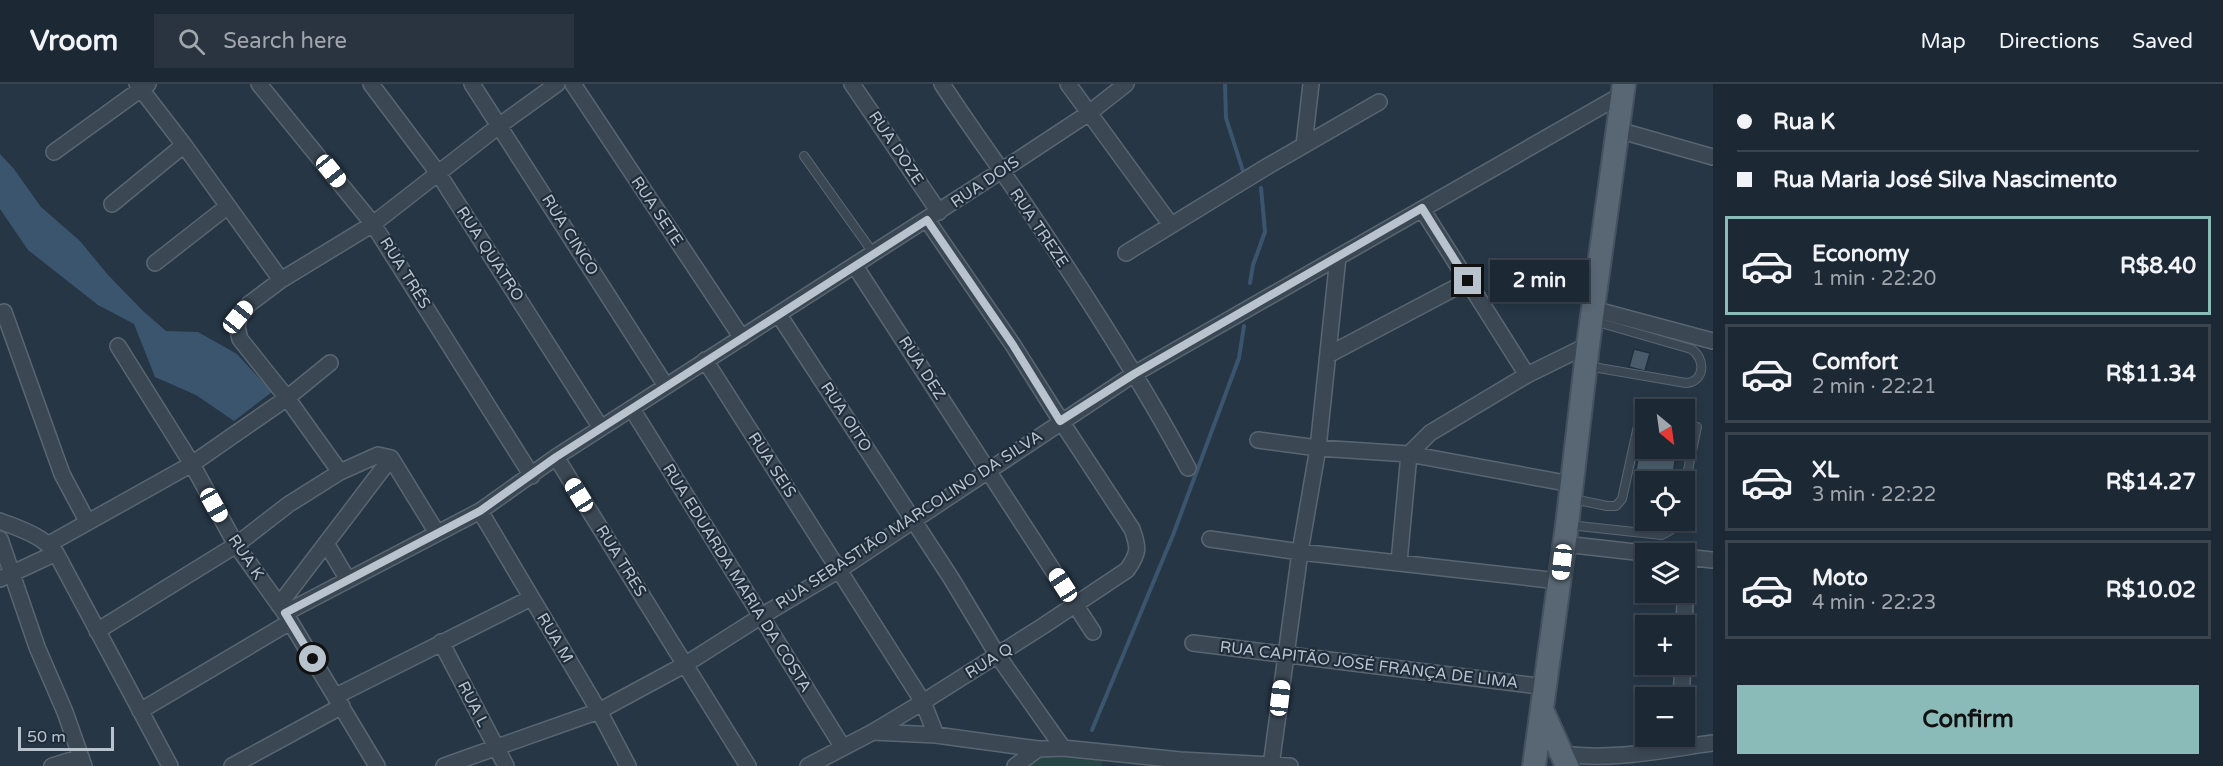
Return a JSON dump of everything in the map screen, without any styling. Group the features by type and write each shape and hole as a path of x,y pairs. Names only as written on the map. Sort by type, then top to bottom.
{"main road":[{"path":"1534,766 1543,712 1592,315 1624,89"},
{"path":"1543,712 1564,760"}],"street":[{"name":"RUA TRÊS","path":"260,84 373,224 532,476"},
{"name":"RUA QUATRO","path":"371,84 438,173 602,428"},
{"name":"RUA CINCO","path":"472,84 666,386"},
{"path":"340,472 287,398 240,339 237,327 238,317 249,304 281,279 373,224 500,125 557,84"},
{"name":"RUA SETE","path":"573,84 742,338"},
{"name":"RUA DOZE","path":"852,84 1060,421 1132,529"},
{"name":"RUA TREZE","path":"942,84 1134,374 1165,424 1188,468"},
{"path":"1068,84 1171,225"},
{"name":"RUA DOIS","path":"140,711 285,613 480,511 556,457 933,216 1089,112 1126,84"},
{"path":"1304,145 1311,84"},
{"path":"54,152 142,86 281,279"},
{"name":"RUA SEBASTIÃO MARCOLINO DA SILVA","path":"444,766 599,711 686,664 760,616 839,570 1060,421 1134,374 1624,89"},
{"path":"1126,253 1379,102"},
{"path":"1618,130 1713,157"},
{"path":"112,204 184,145"},
{"path":"155,263 228,206"},
{"path":"1422,208 1527,375"},
{"path":"1271,765 1300,552 1318,448 1338,257"},
{"name":"RUA DEZ","path":"855,266 1093,632"},
{"path":"1328,355 1468,281"},
{"path":"4,312 62,474 87,521"},
{"name":"RUA OITO","path":"779,315 913,519 998,656 1063,748"},
{"path":"1592,315 1713,341"},
{"name":"RUA K","path":"118,346 192,464 236,545 285,613 377,766"},
{"path":"1399,562 1409,454 1430,433 1527,375 1587,355"},
{"name":"RUA SEIS","path":"705,360 923,702 936,735"},
{"path":"6,577 52,549 87,521 192,464 287,398 330,363"},
{"name":"RUA EDUARDA MARIA DA COSTA","path":"632,409 842,747"},
{"path":"1257,440 1318,448 1409,454 1570,491"},
{"path":"97,631 236,545 289,504 340,472 378,455 391,458 437,533"},
{"name":"RUA TRES","path":"556,457 748,766"},
{"path":"285,613 326,543 391,458"},
{"name":"RUA M","path":"480,511 599,711 628,766"},
{"path":"0,521 38,537 52,549 170,766"},
{"name":"RUA Q","path":"808,766 873,732 998,656 1127,570 1136,558 1138,544 1132,529"},
{"path":"1565,535 1635,550"},
{"path":"0,539 6,577 38,647 83,761 52,766"},
{"path":"1210,539 1300,552 1559,581"},
{"path":"326,543 348,580"},
{"path":"1695,558 1713,560"},
{"path":"232,766 441,642 531,598"},
{"name":"RUA L","path":"441,642 506,766"},
{"name":"RUA CAPITÃO JOSÉ FRANÇA DE LIMA","path":"1192,643 1546,687"},
{"path":"873,732 936,735 1038,749 1063,748 1180,763 1290,766"},
{"path":"1695,742 1713,743"},
{"path":"1564,760 1578,756 1612,756 1655,747"},
{"path":"1015,766 1038,749"}],"lane":[{"path":"804,156 874,254"},
{"path":"1587,355 1686,383 1696,381 1702,368 1699,357 1691,349 1592,315"},
{"path":"1688,471 1697,427"},
{"path":"1570,491 1607,506 1616,506 1622,499 1635,440"},
{"path":"1565,535 1662,535 1669,531"}],"green space":[{"path":"1049,753 1102,759 1102,766 1022,766"}],"water":[{"path":"0,154 14,169 41,207 80,241 108,275 143,311 166,331 198,332 237,354 272,392 234,421 196,395 155,377 134,324 98,305 28,250 0,209"}],"building":[{"path":"1634,349 1650,353 1645,371 1629,367"},
{"path":"1638,459 1675,459 1674,471 1636,471"}],"waterway":[{"path":"1225,84 1226,118 1243,171"},
{"path":"1250,283 1253,265 1265,232 1261,188"},
{"path":"1092,730 1173,535 1239,358 1244,326"}],"route":[{"path":"313,659 285,613 480,511 556,457 927,220 1013,345 1060,421 1134,374 1422,208 1468,281"}]}
